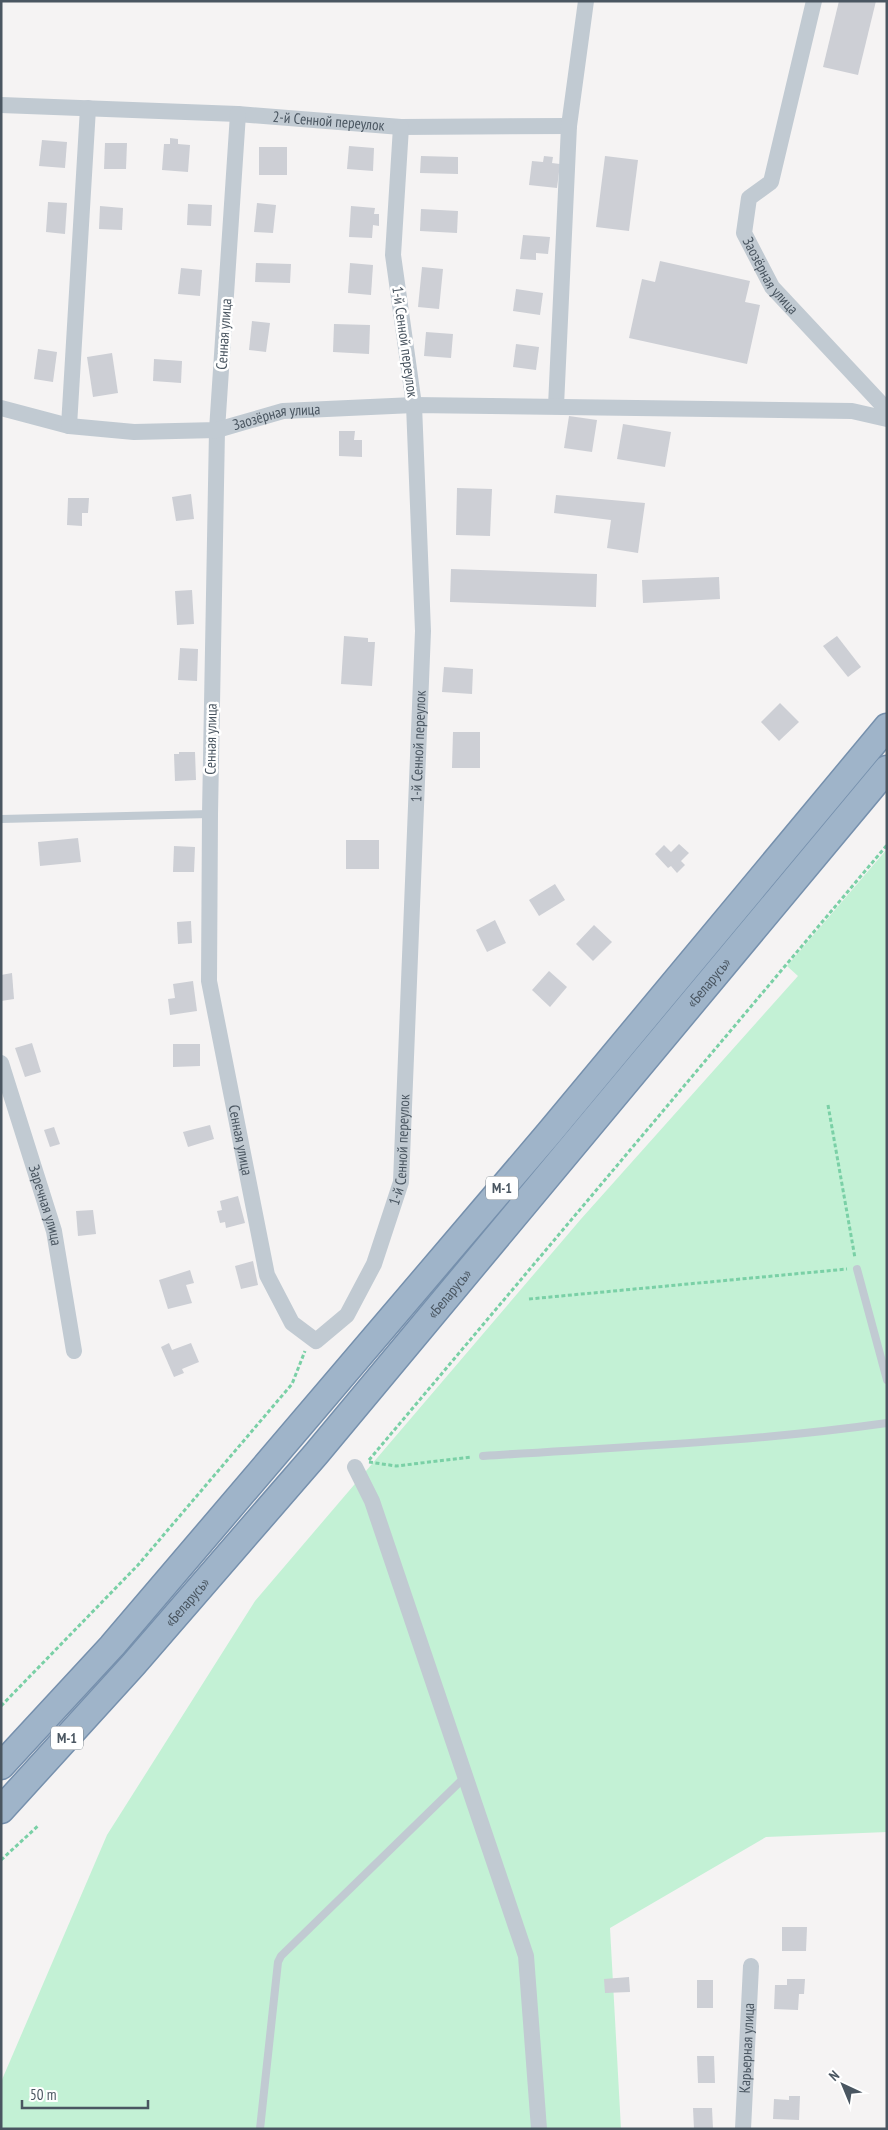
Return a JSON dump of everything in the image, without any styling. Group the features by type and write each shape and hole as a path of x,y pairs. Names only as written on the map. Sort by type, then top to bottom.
{"highway":[{"name":"«Беларусь»","path":"1,1766 112,1646 543,1140 887,727"},
{"name":"«Беларусь»","path":"1,1810 133,1665 316,1454 887,769"}],"street":[{"path":"556,406 569,126 586,1"},
{"name":"Заозёрная улица","path":"814,1 771,182 749,198 744,233 772,287 887,410"},
{"name":"2-й Сенной переулок","path":"1,105 238,114 401,127 569,126"},
{"path":"69,426 88,108"},
{"name":"Сенная улица","path":"238,114 217,430 209,981 268,1275 292,1323 313,1339"},
{"name":"1-й Сенной переулок","path":"313,1339 347,1315 374,1264 401,1182 424,631 414,405 393,255 401,127"},
{"name":"Заозёрная улица","path":"1,408 69,426 134,432 217,430 283,411 414,405 852,411 887,419"},
{"name":"Заречная улица","path":"1,1062 54,1231 74,1351"},
{"path":"361,1465 526,1956 539,2129"},
{"name":"Карьерная улица","path":"743,2129 751,1966"}],"lane":[{"path":"1,819 210,814"},
{"path":"857,1268 887,1380"},
{"path":"483,1456 675,1445 836,1430 887,1423"},
{"path":"260,2129 278,1962 281,1956 466,1776"}],"path":[{"path":"361,1465 887,845"},
{"path":"529,1299 857,1268 828,1105"},
{"path":"1,1706 138,1565 292,1384 313,1339"},
{"path":"361,1465 396,1466 483,1456"},
{"path":"1,1860 39,1825"}],"green space":[{"path":"887,849 887,1832 766,1837 610,1928 621,2129 1,2129 1,2082 107,1835 255,1601 581,1219 798,976 787,966"}],"building":[{"path":"839,1 876,1 858,75 823,67"},
{"path":"170,138 178,139 178,144 190,145 188,172 162,170 164,144 170,144"},
{"path":"42,140 67,142 65,168 39,166"},
{"path":"105,143 127,143 126,169 104,169"},
{"path":"349,146 374,148 373,171 347,169"},
{"path":"259,147 287,147 287,175 259,175"},
{"path":"421,156 458,157 458,174 420,173"},
{"path":"544,156 553,157 552,163 560,164 557,188 529,185 532,161 543,162"},
{"path":"605,156 638,160 629,231 596,227"},
{"path":"48,202 67,203 65,234 46,232"},
{"path":"257,203 276,205 273,233 254,232"},
{"path":"188,204 212,205 211,226 187,225"},
{"path":"100,206 123,208 122,230 99,229"},
{"path":"351,206 375,208 374,214 379,214 379,226 373,225 372,238 349,237"},
{"path":"421,209 458,211 457,233 420,231"},
{"path":"523,235 550,237 548,254 536,253 536,260 520,259"},
{"path":"660,261 750,281 745,302 760,305 747,364 629,338 642,279 655,282"},
{"path":"256,263 291,264 290,283 255,282"},
{"path":"350,263 373,265 371,295 348,293"},
{"path":"422,267 443,269 439,309 418,307"},
{"path":"181,268 202,270 200,296 178,294"},
{"path":"516,289 543,293 540,315 513,311"},
{"path":"252,321 270,323 266,352 249,350"},
{"path":"334,324 370,325 369,354 333,352"},
{"path":"426,332 453,334 451,358 424,356"},
{"path":"516,344 539,347 536,370 513,367"},
{"path":"38,349 57,352 53,382 34,379"},
{"path":"112,353 118,393 93,397 87,357"},
{"path":"154,359 182,361 181,383 153,381"},
{"path":"569,416 597,420 592,452 564,448"},
{"path":"623,424 671,432 665,467 617,459"},
{"path":"339,431 355,431 354,440 362,440 362,457 339,456"},
{"path":"457,488 492,489 490,536 456,535"},
{"path":"191,494 194,519 176,521 172,497"},
{"path":"556,495 645,503 638,553 607,548 611,520 554,513"},
{"path":"68,498 89,498 88,513 82,513 82,526 67,525"},
{"path":"451,569 597,574 596,607 450,602"},
{"path":"719,577 720,599 643,603 642,580"},
{"path":"192,590 194,624 177,625 175,591"},
{"path":"344,636 368,638 368,642 375,642 372,686 341,684"},
{"path":"837,636 861,667 848,677 823,646"},
{"path":"180,648 198,649 197,681 178,680"},
{"path":"444,667 473,669 472,694 442,692"},
{"path":"780,703 799,722 779,741 761,722"},
{"path":"453,732 480,732 480,768 452,768"},
{"path":"179,752 195,752 196,780 175,781 174,754 179,754"},
{"path":"78,838 81,862 40,866 38,842"},
{"path":"346,840 379,840 379,869 346,869"},
{"path":"679,844 689,853 681,861 685,865 677,873 671,866 668,868 655,854 664,845 671,852"},
{"path":"174,846 195,847 194,872 173,872"},
{"path":"555,884 565,900 539,916 529,900"},
{"path":"495,920 506,943 487,952 476,930"},
{"path":"191,921 192,943 178,944 177,922"},
{"path":"594,925 612,942 593,961 576,944"},
{"path":"549,971 567,987 550,1007 532,990"},
{"path":"12,973 14,999 1,1001 1,975"},
{"path":"193,981 197,1011 170,1015 168,999 175,998 173,984"},
{"path":"32,1043 41,1072 25,1077 15,1048"},
{"path":"173,1044 200,1044 200,1066 173,1067"},
{"path":"210,1125 214,1139 188,1147 183,1132"},
{"path":"54,1127 60,1144 50,1147 44,1130"},
{"path":"238,1196 245,1223 226,1228 225,1222 220,1223 217,1211 222,1210 220,1201"},
{"path":"93,1210 96,1234 78,1236 76,1211"},
{"path":"253,1261 258,1285 241,1289 235,1266"},
{"path":"190,1270 194,1283 186,1285 192,1303 168,1309 159,1280"},
{"path":"169,1343 172,1350 191,1343 199,1362 182,1369 184,1373 174,1377 161,1347"},
{"path":"782,1927 807,1927 806,1951 782,1951"},
{"path":"629,1977 630,1992 605,1993 604,1979"},
{"path":"787,1979 805,1979 804,1994 799,1994 798,2010 774,2009 775,1985 787,1985"},
{"path":"697,1980 713,1980 713,2008 697,2008"},
{"path":"697,2056 714,2056 715,2083 698,2083"},
{"path":"789,2096 800,2096 799,2120 773,2119 774,2099 789,2100"},
{"path":"693,2108 712,2108 713,2129 694,2129"}]}
